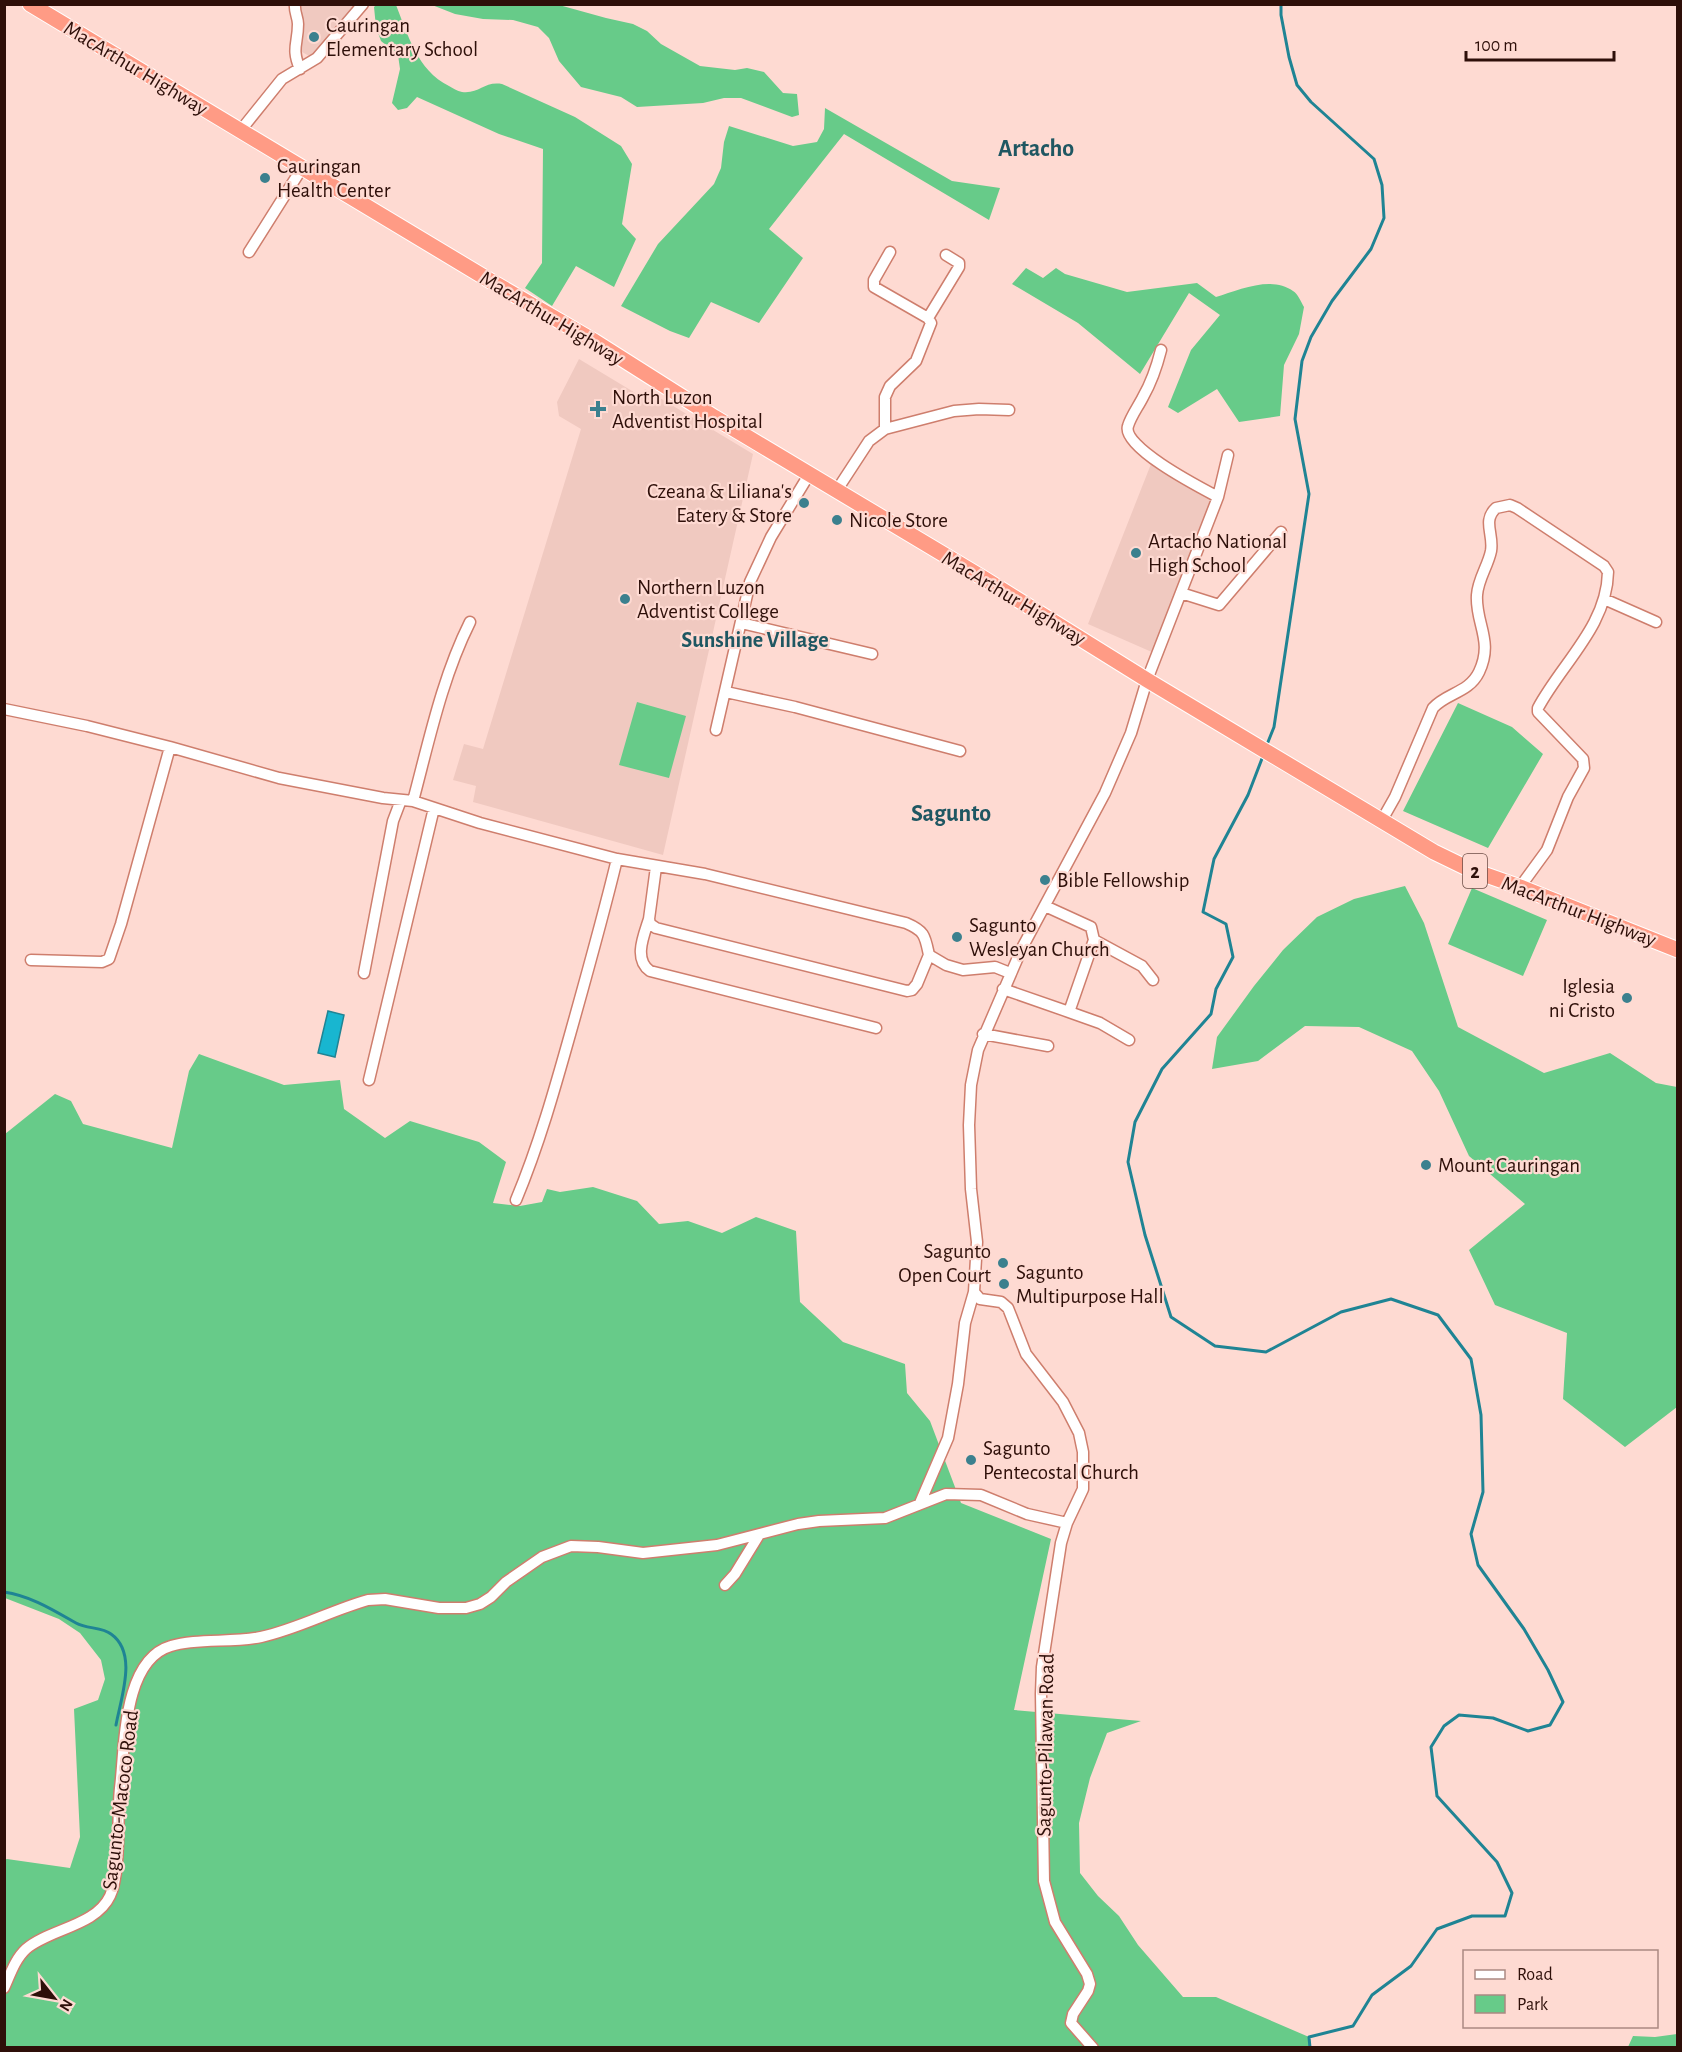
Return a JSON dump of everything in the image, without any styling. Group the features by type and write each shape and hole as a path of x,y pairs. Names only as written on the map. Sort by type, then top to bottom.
{"highway":[{"name":"MacArthur Highway","path":"30,4 594,341 714,417 1434,852 1469,869 1677,950"}],"street":[{"path":"295,4 294,10 298,25 294,51 300,69"},
{"path":"241,130 282,79 317,58 363,4"},
{"path":"249,252 302,168"},
{"path":"885,429 885,398 890,386 916,361 931,323 928,318 874,288 874,280 890,252"},
{"path":"928,318 959,267 959,262 946,255"},
{"path":"1161,350 1152,378 1126,428 1127,432 1133,441 1165,468 1218,497"},
{"path":"837,490 869,441 885,429 954,411 1009,410"},
{"path":"920,1503 948,1438 958,1384 965,1323 974,1292 977,1242 971,1189 970,1108 974,1067 983,1034 1010,973 1105,793 1131,734 1147,680 1218,497 1228,455"},
{"path":"716,730 753,573 771,537 810,473"},
{"path":"1382,820 1395,797 1433,708 1470,684 1478,674 1483,662 1485,636 1477,606 1477,594 1491,550 1488,522 1492,512 1502,506 1510,505 1604,566 1608,572 1604,598 1595,624 1538,708 1538,712 1583,759 1584,768 1568,796 1547,850 1520,887"},
{"path":"1181,593 1219,605 1281,532"},
{"path":"1604,598 1656,622"},
{"path":"413,801 436,714 459,644 470,622"},
{"path":"741,623 872,654"},
{"path":"726,692 795,707 960,751"},
{"path":"4,709 87,726 279,778 413,801 480,823 617,859 716,876 906,923 917,927 924,935 928,955 917,984 912,990 907,991 656,928 650,924 649,919"},
{"path":"31,960 102,962 109,959 121,924 170,747"},
{"path":"364,974 393,821 401,800"},
{"path":"369,1080 434,808"},
{"path":"516,1200 553,1096 617,859"},
{"path":"656,867 649,919 640,951 642,960 650,971 876,1028"},
{"path":"1045,906 1090,927 1094,940 1069,1012"},
{"path":"1094,940 1142,966 1153,980"},
{"path":"928,955 946,965 963,970 996,967 1010,973"},
{"path":"1003,989 1100,1023 1129,1040"},
{"path":"983,1034 1048,1046"},
{"name":"Sagunto-Pilawan Road","path":"974,1292 980,1299 1001,1302 1008,1308 1026,1354 1063,1402 1079,1432 1083,1452 1083,1489 1067,1523 1056,1567 1041,1686 1044,1881 1055,1922 1089,1979 1088,1991 1073,2014 1071,2023 1093,2048"},
{"name":"Sagunto-Macoco Road","path":"4,1988 16,1962 27,1948 82,1921 97,1911 109,1898 115,1866 125,1725 144,1669 164,1648 180,1644 262,1637 368,1600 385,1599 439,1608 466,1608 480,1604 491,1597 506,1582 542,1557 571,1546 597,1547 643,1554 717,1545 798,1524 885,1518 946,1494 976,1494 1027,1514 1067,1523"},
{"path":"725,1585 735,1574 759,1534"}],"shaded area":[{"name":"Cauringan Elementary School","path":"298,5 357,5 342,25 311,57 295,48"},
{"name":"Northern Luzon Adventist College","path":"579,359 642,397 645,389 753,454 663,855 473,802 476,786 453,780 464,744 483,749 581,429 559,416 557,402"},
{"path":"1151,464 1209,495 1211,502 1154,653 1088,624"}],"green space":[{"path":"377,4 396,5 421,61 429,71 449,86 460,92 468,92 491,84 502,84 575,117 621,146 632,164 622,224 636,239 614,287 576,266 552,306 525,288 542,263 543,149 499,134 417,97 407,108 398,110 392,103 400,69 398,55 381,41 376,27 374,7"},
{"path":"432,5 559,5 633,24 647,31 661,44 700,66 735,70 747,68 764,72 783,93 797,94 799,115 792,117 741,98 637,107 621,97 581,87 559,61 549,38 538,27 513,20 483,19 455,14"},
{"path":"825,108 952,181 1000,188 989,220 844,134 769,229 803,258 759,323 711,302 689,338 621,306 658,244 714,184 721,168 724,142 729,126 793,146 817,142 824,129"},
{"path":"1026,268 1043,278 1056,268 1065,274 1127,292 1197,283 1216,297 1255,285 1285,286 1298,296 1304,307 1299,334 1284,365 1280,416 1239,422 1217,389 1178,413 1168,407 1191,350 1220,315 1189,293 1140,374 1078,323 1012,284"},
{"path":"637,702 686,716 669,778 619,765"},
{"path":"1458,703 1512,727 1543,754 1488,848 1403,811"},
{"path":"1405,886 1424,923 1458,1027 1544,1073 1610,1053 1656,1083 1677,1087 1677,1407 1625,1447 1563,1399 1567,1333 1495,1305 1469,1250 1525,1204 1469,1156 1439,1091 1412,1051 1359,1027 1305,1026 1258,1061 1212,1069 1217,1037 1283,950 1317,917 1354,899"},
{"path":"1472,888 1547,920 1523,976 1448,944"},
{"path":"199,1054 284,1085 340,1080 344,1109 385,1138 410,1121 479,1142 506,1162 493,1203 520,1206 542,1202 547,1189 560,1192 593,1187 637,1201 659,1224 688,1221 722,1233 756,1217 796,1231 800,1302 843,1342 905,1364 907,1393 930,1421 961,1503 1051,1539 1014,1710 1141,1721 1107,1733 1090,1778 1079,1823 1080,1873 1098,1896 1119,1916 1138,1945 1183,1997 1216,1997 1309,2037 1310,2047 5,2047 4,1860 70,1868 80,1837 74,1709 98,1700 105,1679 101,1660 80,1633 59,1619 5,1598 5,1134 55,1094 71,1101 83,1124 172,1148 189,1071"},
{"path":"1677,2034 1677,2047 1628,2047 1633,2036 1655,2037"}],"water":[{"path":"328,1011 344,1015 335,1057 318,1053"}],"waterway":[{"path":"1266,747 1274,727 1309,494 1295,419 1302,361 1311,337 1332,301 1371,249 1384,218 1382,185 1374,159 1311,102 1297,85 1289,57 1281,4"},
{"path":"1263,756 1248,795 1214,859 1203,912 1226,924 1233,957 1216,989 1211,1014 1162,1069 1135,1122 1128,1162 1145,1235 1171,1317 1215,1346 1266,1352 1341,1312 1391,1299 1438,1315 1471,1359 1481,1415 1483,1492 1471,1534 1478,1565 1524,1629 1548,1670 1563,1702 1550,1725 1528,1731 1493,1718 1459,1715 1444,1726 1431,1747 1437,1796 1497,1862 1512,1893 1505,1916 1472,1916 1437,1929 1411,1966 1372,1995 1353,2026 1309,2037 1310,2048"},
{"path":"4,1592 33,1600 80,1625 107,1632 119,1642 124,1652 126,1676 116,1725"}],"place":[{"name":"Cauringan Elementary School","path":"314,37"},
{"name":"Cauringan Health Center","path":"265,178"},
{"name":"North Luzon Adventist Hospital","path":"598,409"},
{"name":"Czeana & Liliana's Eatery & Store","path":"804,503"},
{"name":"Nicole Store","path":"837,520"},
{"name":"Artacho National High School","path":"1136,553"},
{"name":"Northern Luzon Adventist College","path":"625,599"},
{"name":"Bible Fellowship","path":"1045,880"},
{"name":"Sagunto Wesleyan Church","path":"957,937"},
{"name":"Iglesia ni Cristo","path":"1627,998"},
{"name":"Mount Cauringan","path":"1426,1165"},
{"name":"Sagunto Open Court","path":"1003,1263"},
{"name":"Sagunto Multipurpose Hall","path":"1004,1284"},
{"name":"Sagunto Pentecostal Church","path":"971,1460"}],"district":[{"name":"Artacho","path":"1036,148"},
{"name":"Sunshine Village","path":"755,639"},
{"name":"Sagunto","path":"951,813"}]}
